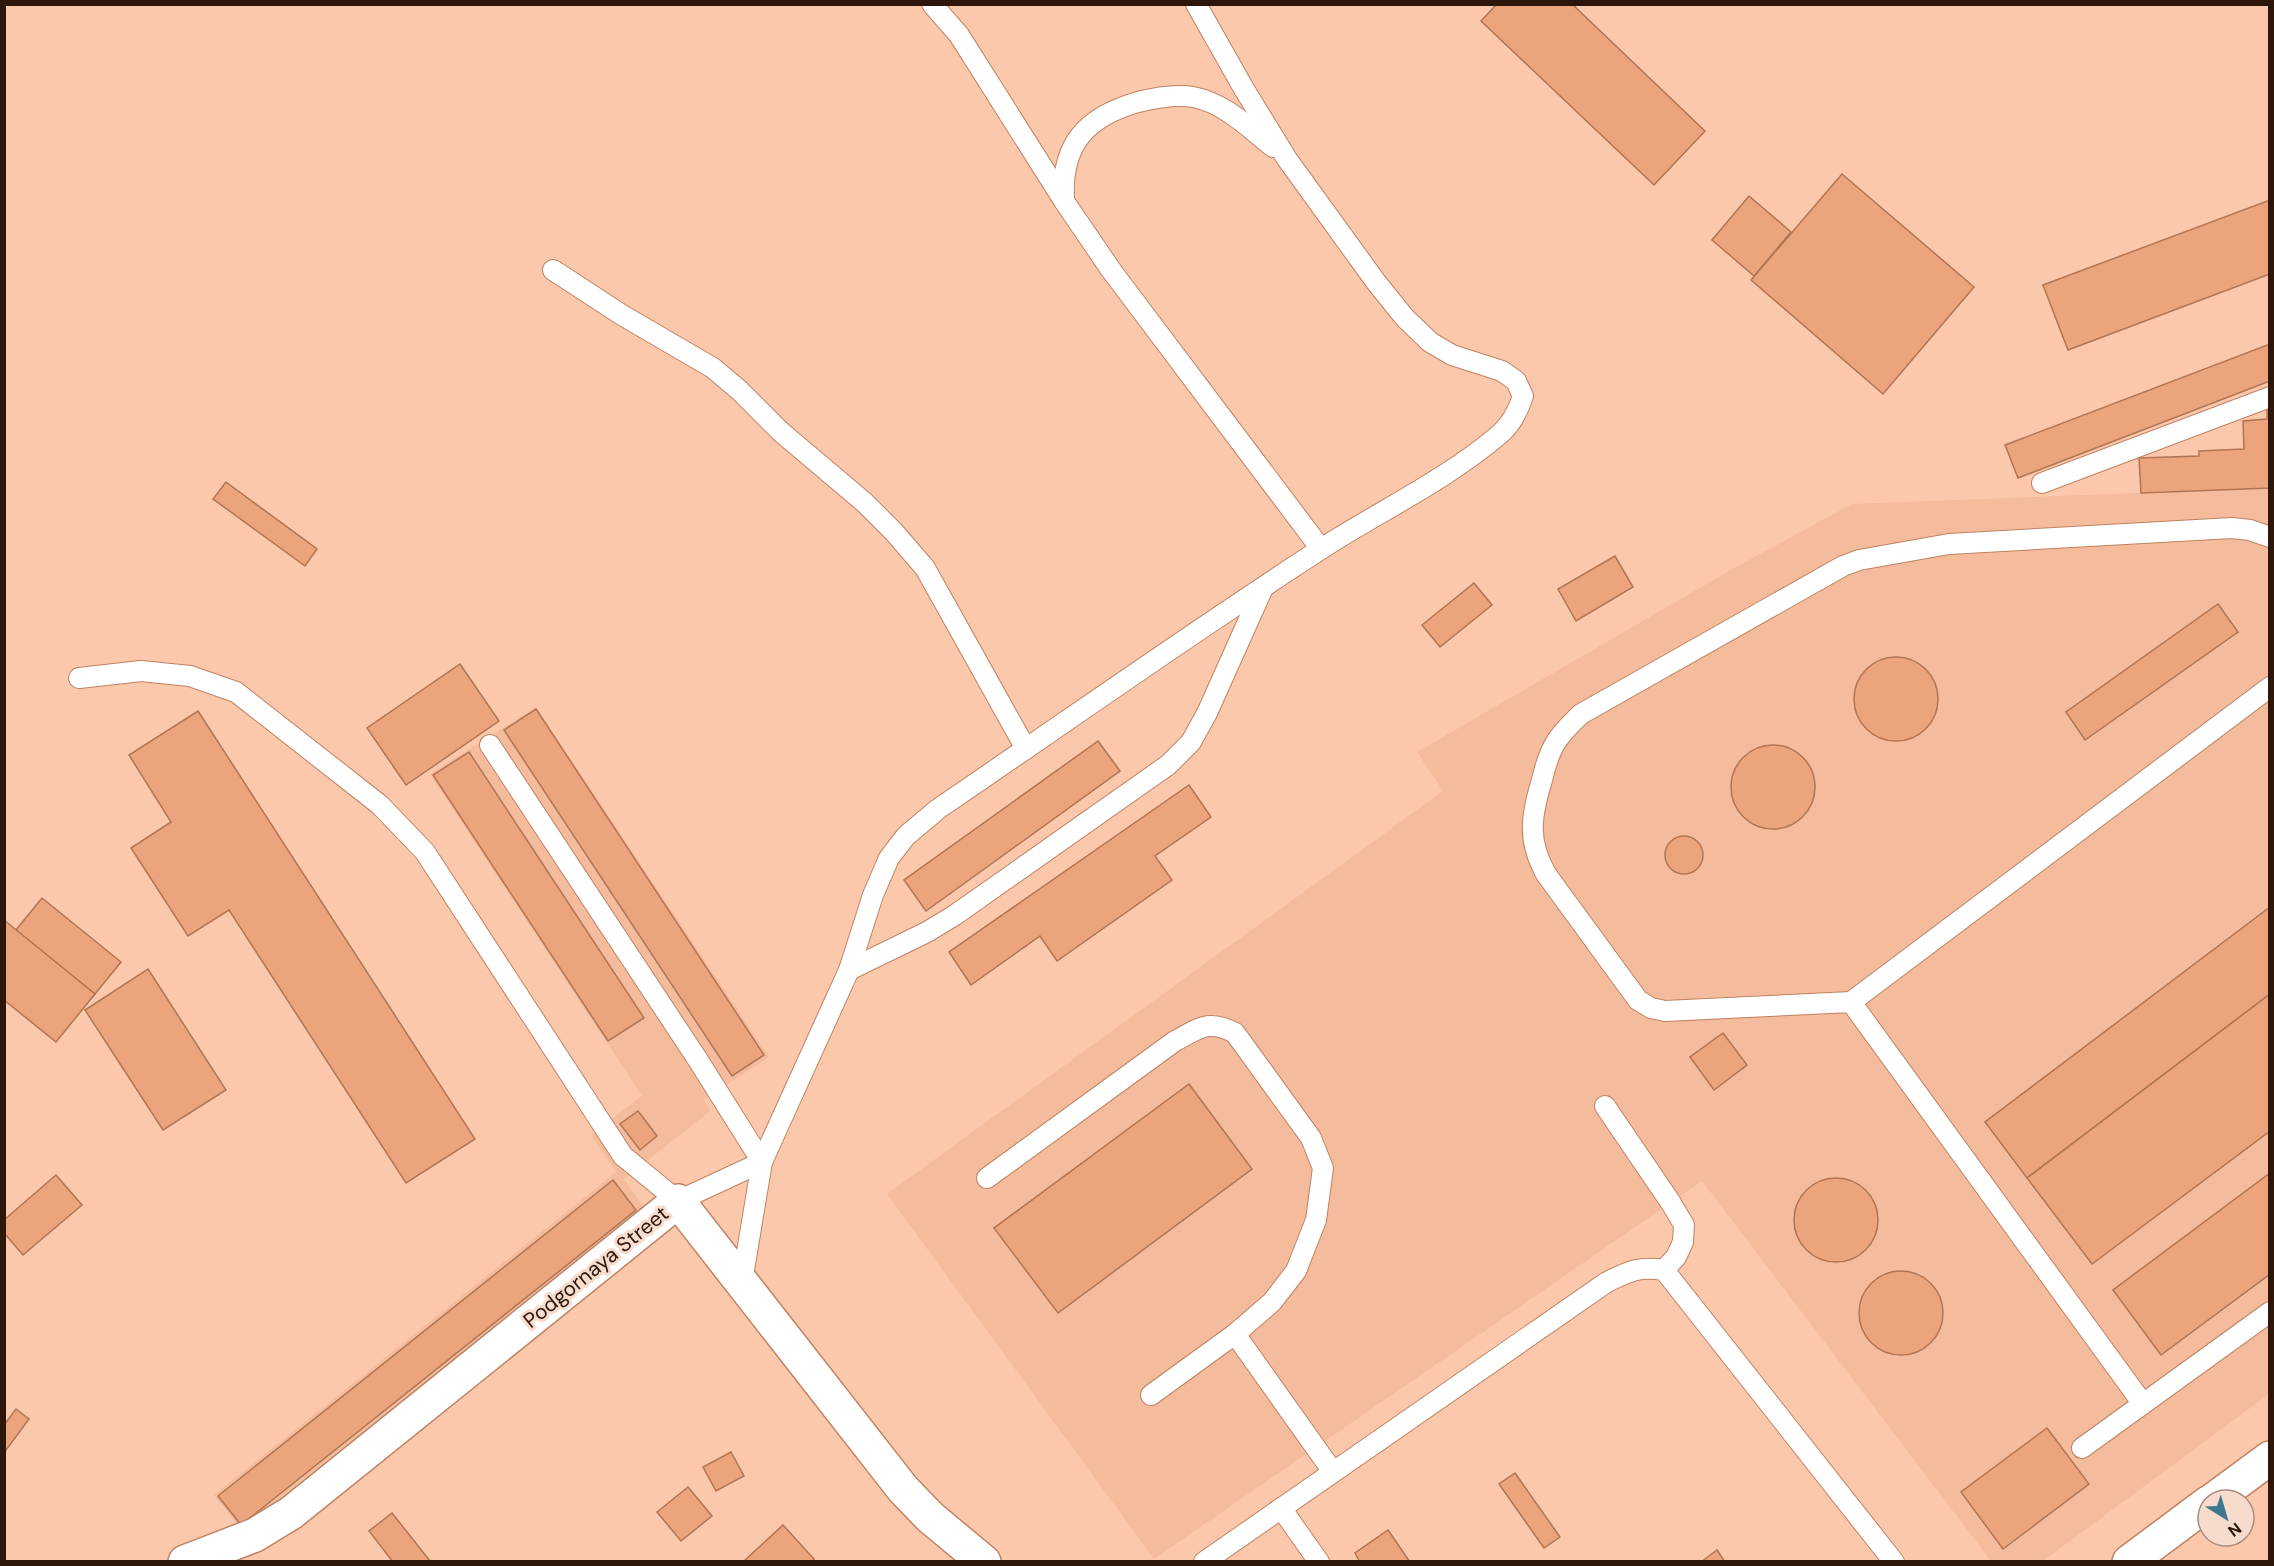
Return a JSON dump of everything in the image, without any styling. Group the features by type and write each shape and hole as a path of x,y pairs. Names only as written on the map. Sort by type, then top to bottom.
{"street":[{"name":"Podgornaya Street","path":"185,1562 255,1535 291,1513 678,1201 903,1489 930,1517 984,1562"},
{"path":"2229,1488 2270,1458"},
{"path":"2129,1562 2196,1512"}],"lane":[{"path":"932,4 959,35 1064,201 1111,270 1321,549"},
{"path":"742,1282 762,1162 849,970 873,895 889,858 906,836 938,809 1321,549 1458,465 1501,433 1518,412 1523,396 1516,381 1503,370 1452,355 1430,342 1405,318 1376,282 1287,159 1196,4"},
{"path":"1064,201 1062,178 1066,162 1076,141 1094,121 1120,107 1154,98 1193,97 1230,112 1287,159"},
{"path":"553,270 622,315 713,368 781,432 865,503 894,532 925,568 1026,749"},
{"path":"2042,483 2270,397"},
{"path":"2270,537 2250,530 2232,528 1949,544 1859,560 1842,566 1581,714 1556,742 1548,758 1534,808 1532,824 1537,857 1546,874 1638,1000 1651,1008 1665,1011 1851,1002 2270,687"},
{"path":"849,970 927,932 956,915 1168,765 1191,742 1207,713 1263,588"},
{"path":"79,678 141,671 190,676 236,692 380,805 425,852 623,1156 678,1201 762,1162"},
{"path":"490,745 762,1162"},
{"path":"1851,1002 2143,1404"},
{"path":"987,1178 1175,1041 1203,1027 1219,1025 1235,1033 1311,1138 1323,1168 1316,1220 1296,1271 1272,1302 1235,1334 1151,1395"},
{"path":"1605,1106 1684,1225 1683,1242 1676,1257 1664,1270"},
{"path":"1204,1562 1607,1282 1627,1272 1645,1267 1664,1270 1894,1562"},
{"path":"2082,1448 2270,1312"},
{"path":"1235,1334 1333,1472"},
{"path":"1281,1508 1319,1562"}],"shaded area":[{"path":"2269,488 2269,1394 2043,1561 1991,1561 1702,1181 1154,1559 887,1194 1443,791 1417,752 1729,571 1852,504"},
{"path":"536,707 769,1057 704,1100 710,1111 624,1179 644,1207 241,1529 214,1495 616,1172 591,1135 642,1096 430,774"}],"building":[{"path":"1497,4 1572,4 1705,131 1654,185 1481,21"},
{"path":"1842,174 1974,287 1883,394 1751,280"},
{"path":"1749,196 1791,232 1754,276 1712,240"},
{"path":"2270,200 2270,274 2068,350 2043,285"},
{"path":"2270,344 2270,381 2018,478 2005,445"},
{"path":"2267,407 2270,407 2270,488 2141,493 2139,458 2199,456 2199,451 2244,449 2243,421 2267,419"},
{"path":"226,482 317,549 305,566 213,499"},
{"path":"1615,556 1633,587 1576,621 1558,589"},
{"path":"1474,583 1492,605 1440,647 1422,625"},
{"path":"2218,604 2238,632 2085,740 2066,712"},
{"path":"1896,657 1912,660 1931,676 1938,699 1935,715 1919,734 1896,741 1880,738 1861,722 1854,699 1857,683 1873,664"},
{"path":"460,664 499,721 406,785 367,728"},
{"path":"536,709 764,1055 732,1076 504,730"},
{"path":"198,711 475,1139 406,1183 229,910 188,936 131,848 171,822 129,755"},
{"path":"1098,741 1120,771 926,911 904,880"},
{"path":"1773,745 1789,748 1808,764 1815,787 1812,803 1796,822 1773,829 1757,826 1738,810 1731,787 1734,771 1750,752"},
{"path":"469,752 644,1018 608,1041 433,775"},
{"path":"1189,785 1211,817 1155,856 1172,880 1057,961 1040,936 971,985 949,952"},
{"path":"1684,836 1697,842 1703,855 1697,868 1684,874 1671,868 1665,855 1671,842"},
{"path":"42,898 121,962 95,994 16,930"},
{"path":"2270,907 2270,994 2027,1178 1985,1122"},
{"path":"4,920 95,994 56,1042 4,1000"},
{"path":"148,969 226,1090 163,1130 85,1010"},
{"path":"2270,994 2270,1131 2092,1264 2027,1178"},
{"path":"1723,1033 1747,1065 1714,1090 1690,1057"},
{"path":"1189,1084 1252,1169 1058,1313 994,1228"},
{"path":"638,1111 657,1136 640,1150 620,1124"},
{"path":"2270,1173 2270,1274 2161,1355 2113,1290"},
{"path":"56,1175 82,1205 23,1255 4,1233 4,1220"},
{"path":"1836,1178 1852,1181 1871,1197 1878,1220 1875,1236 1859,1255 1836,1262 1820,1259 1801,1243 1794,1220 1797,1204 1813,1185"},
{"path":"613,1180 636,1210 241,1525 218,1496"},
{"path":"1901,1271 1917,1274 1936,1290 1943,1313 1940,1329 1924,1348 1901,1355 1885,1352 1866,1336 1859,1313 1862,1297 1878,1278"},
{"path":"16,1409 29,1419 4,1453 4,1425"},
{"path":"2047,1428 2089,1484 2003,1549 1961,1492"},
{"path":"731,1452 744,1476 716,1491 703,1467"},
{"path":"1515,1473 1560,1537 1544,1548 1499,1484"},
{"path":"688,1487 712,1516 681,1541 657,1512"},
{"path":"392,1513 429,1562 393,1562 369,1531"},
{"path":"783,1525 814,1559 812,1562 743,1562"},
{"path":"1388,1530 1410,1562 1360,1562 1355,1553"},
{"path":"1717,1550 1725,1562 1701,1562"}]}
